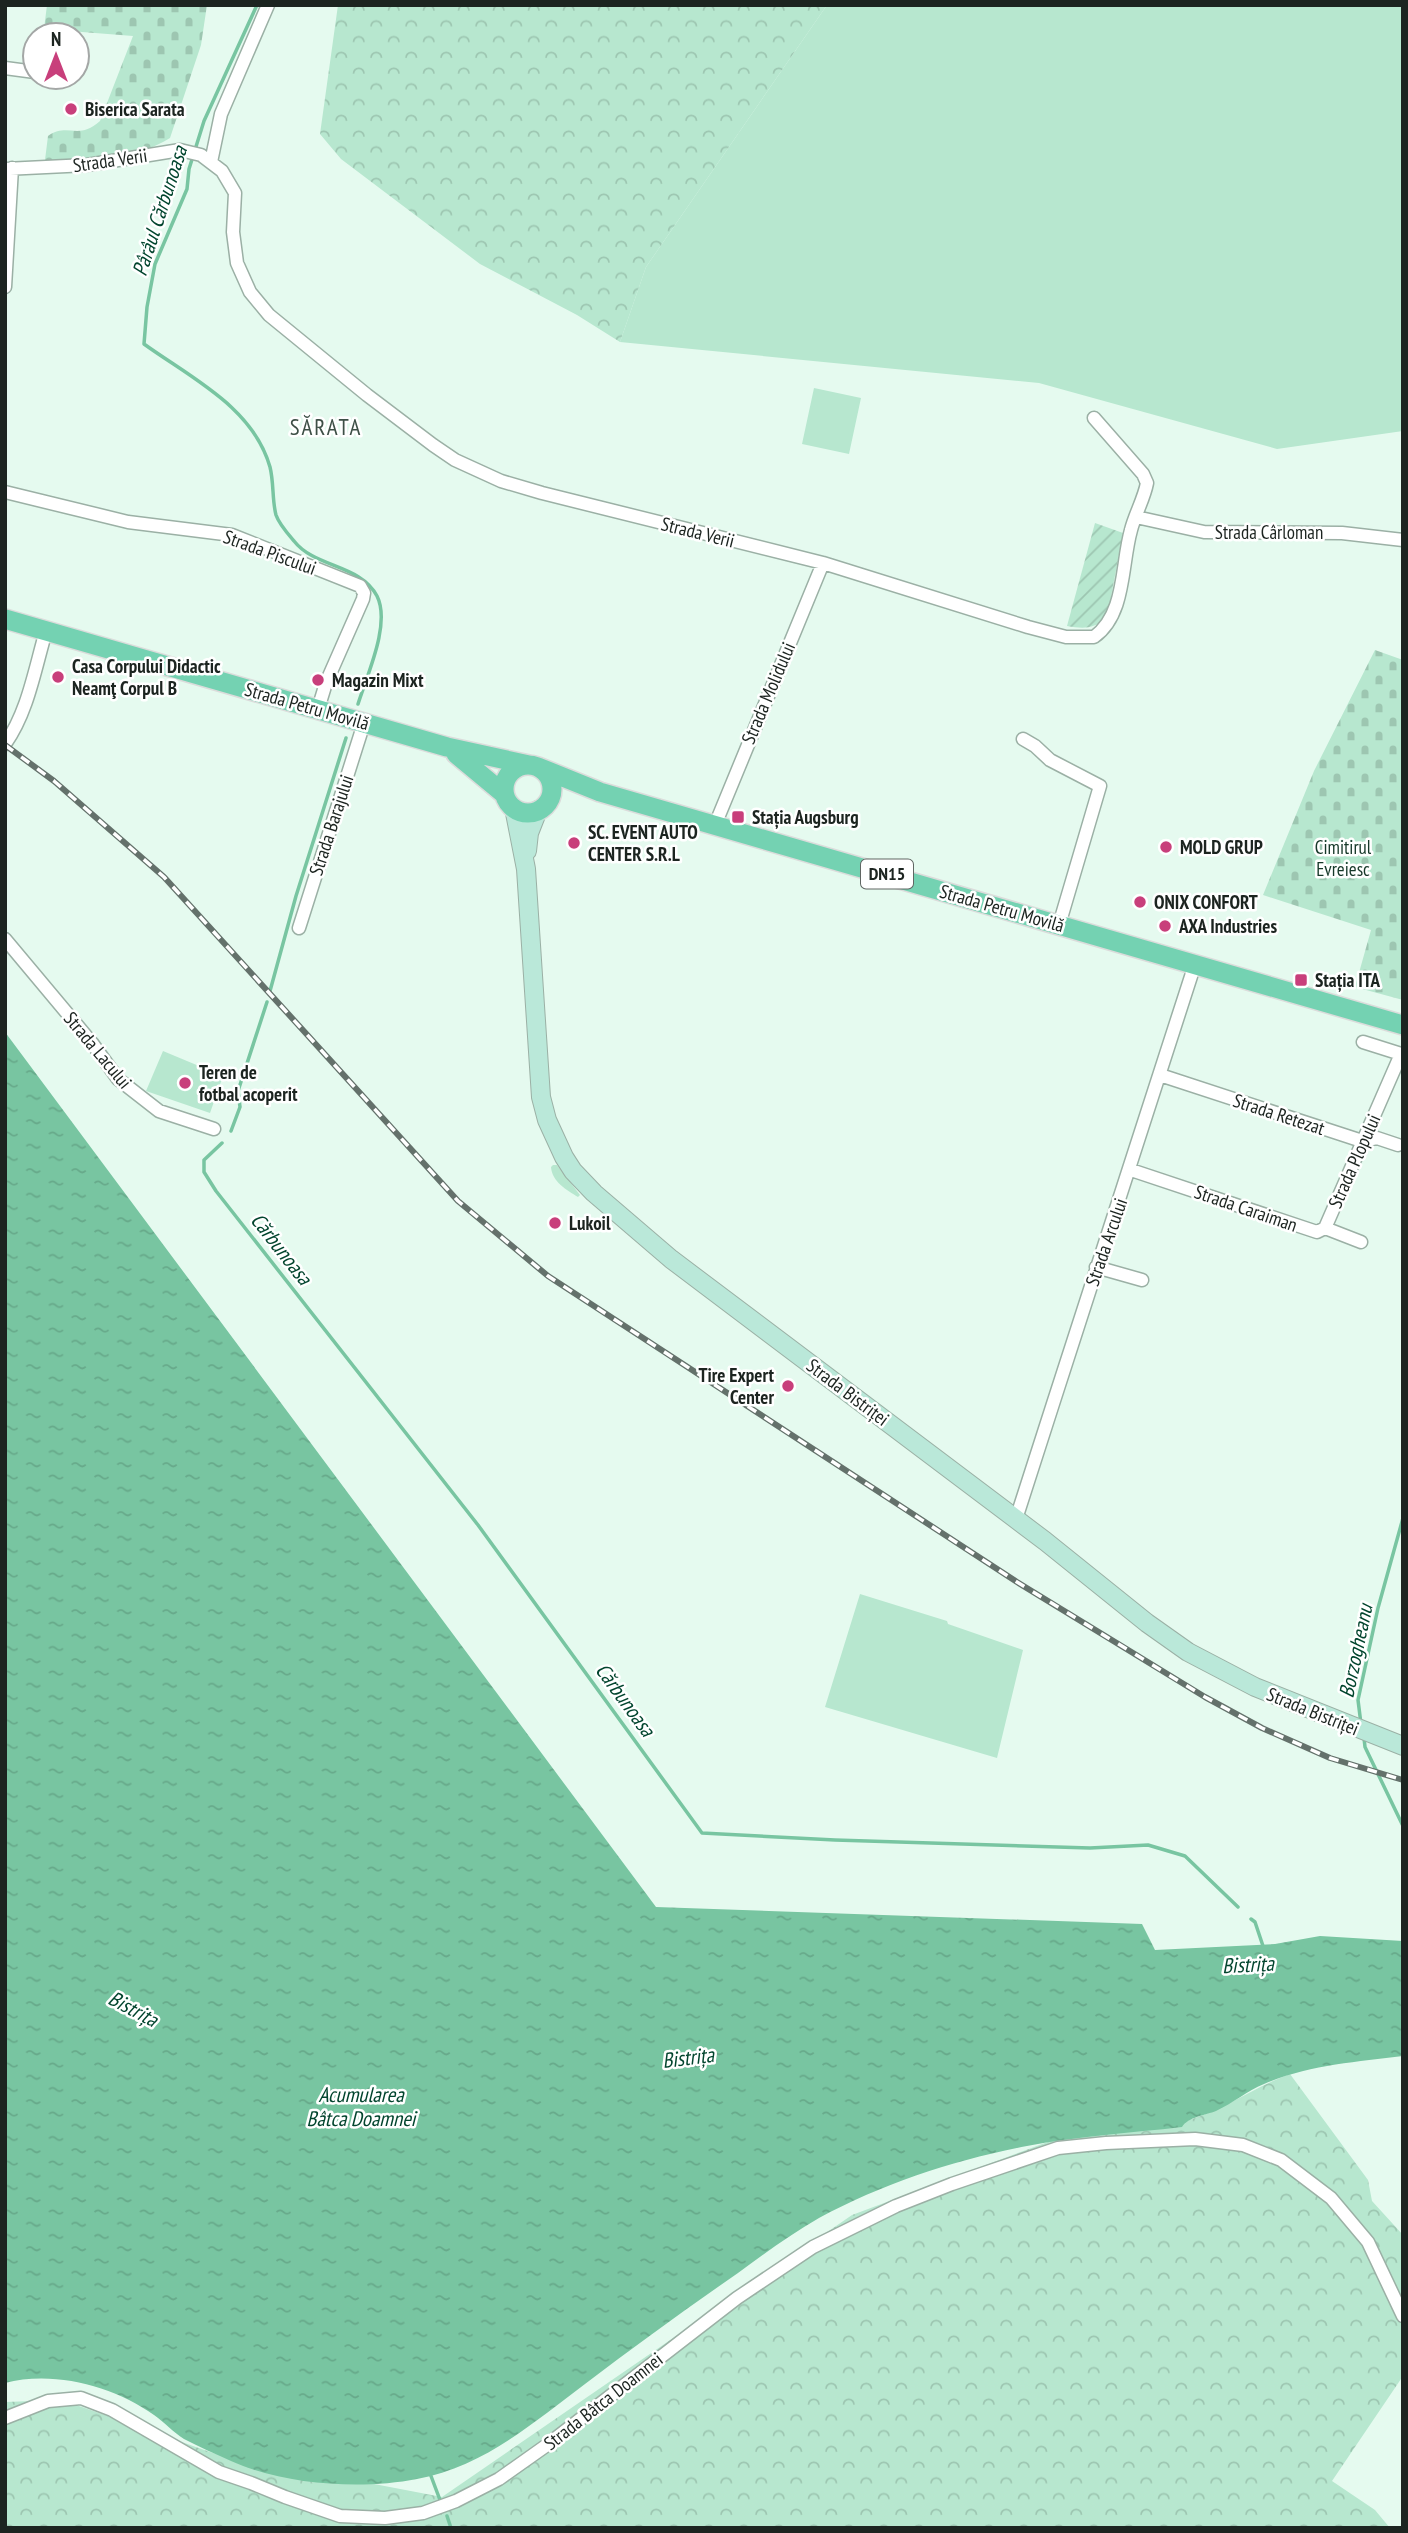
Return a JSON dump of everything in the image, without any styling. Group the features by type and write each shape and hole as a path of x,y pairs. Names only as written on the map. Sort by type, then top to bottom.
{"main road":[{"name":"Strada Petru Movilă","path":"5,619 447,747 533,766 600,792 1403,1025"},
{"name":"Strada Petru Movilă","path":"447,747 476,768 509,801"},
{"path":"509,801 506,780 509,774 521,766 533,766 548,777 551,783 544,804"},
{"name":"Strada Petru Movilă","path":"544,804 600,792"},
{"name":"DN15","path":"509,801 525,812 544,804"},
{"name":"Strada Bistriței","path":"509,801 526,869"},
{"name":"Strada Bistriței","path":"544,804 529,833 526,869 541,1097 547,1119 573,1171 594,1193 671,1259 1188,1652 1255,1688 1394,1743"}],"street":[{"path":"200,156 268,5"},
{"name":"Strada Verii","path":"9,168 87,165 164,152 200,156 222,171 235,193 234,246 244,281 258,303 367,395 455,460 476,471 530,490 823,563 1066,637 1094,638 1114,614 1131,528 1147,483 1143,474 1094,418"},
{"path":"5,287 9,168"},
{"name":"Strada Piscului","path":"5,492 128,523 232,536 360,586 364,593 363,599 326,683 318,709"},
{"name":"Strada Cârloman","path":"1136,517 1220,534 1342,533 1403,540"},
{"name":"Strada Molidului","path":"715,824 823,563"},
{"path":"5,744 13,734 23,711 46,631"},
{"name":"Strada Barajului","path":"299,928 364,723"},
{"path":"1023,739 1050,760 1100,786 1059,925"},
{"name":"Strada Lacului","path":"5,939 118,1079 159,1111 214,1129"},
{"name":"Strada Arcului","path":"1016,1519 1096,1267 1131,1170 1195,964"},
{"name":"Strada Plopului","path":"1325,1228 1401,1054 1363,1042"},
{"name":"Strada Retezat","path":"1160,1075 1362,1141 1377,1138 1398,1146"},
{"name":"Strada Caraiman","path":"1131,1170 1317,1232 1325,1228 1360,1242"},
{"path":"1096,1267 1142,1280"},
{"name":"Strada Bâtca Doamnei","path":"5,2418 48,2401 81,2398 112,2410 219,2472 340,2516 386,2518 423,2513 456,2501 499,2479 737,2298 813,2247 896,2206 1058,2148 1195,2139 1243,2145 1281,2160 1331,2198 1368,2242 1395,2305 1403,2316"}],"green space":[{"path":"47,5 207,5 201,45 170,138 141,151 109,158 45,160 48,136 61,131 85,130 100,121 133,36 91,33 91,21 45,21"},
{"path":"338,5 827,5 646,267 620,342 577,315 480,264 341,159 320,134"},
{"path":"827,5 1403,5 1403,431 1277,449 1039,383 620,342 646,267"},
{"path":"814,388 861,398 849,454 802,444"},
{"path":"1095,523 1123,533 1107,618 1088,627 1067,626"},
{"name":"Cimitirul Evreiesc","path":"1375,650 1403,660 1403,1000 1355,987 1371,930 1263,895 1314,771"},
{"name":"Teren de fotbal acoperit","path":"163,1051 223,1076 210,1113 146,1091"},
{"path":"553,1165 557,1165 580,1195 578,1197 557,1181 552,1172"},
{"path":"860,1594 947,1621 948,1624 1023,1650 997,1758 825,1707"},
{"path":"1290,2074 1368,2180 1372,2201 1403,2235 1403,2376 1332,2481 1375,2510 1390,2528 5,2528 5,2402 62,2400 213,2453 442,2497 852,2215 1053,2140 1186,2121"}],"water":[{"name":"Acumularea Bâtca Doamnei","path":"5,1032 656,1907 1142,1924 1155,1950 1275,1944 1320,1936 1403,1941 1403,2056 1298,2072 1258,2087 1182,2127 1027,2146 920,2174 869,2194 819,2218 788,2237 506,2442 464,2465 417,2479 348,2484 298,2480 275,2475 231,2461 190,2442 138,2405 102,2389 82,2383 43,2378 5,2383"}],"waterway":[{"name":"Pârâul Cărbunoasa","path":"257,5 204,121 189,169 187,189 155,264 144,344 218,396 250,427 262,446 270,467 276,515 294,541 313,556 360,578 377,596 381,607 380,635 358,704"},
{"name":"Cărbunoasa","path":"270,991 296,896 346,738"},
{"name":"Cărbunoasa","path":"231,1131 240,1107 238,1091 267,1002"},
{"name":"Cărbunoasa","path":"222,1143 204,1160 204,1172 216,1191 478,1525 702,1833 1090,1848 1148,1845 1185,1856 1238,1907"},
{"name":"Borzogheanu","path":"1361,1724 1358,1700 1378,1608 1403,1518"},
{"name":"Borzogheanu","path":"1364,1738 1365,1747 1403,1826"},
{"name":"Bistrița","path":"1251,1919 1255,1922 1264,1949"},
{"path":"431,2476 440,2500"},
{"path":"447,2516 451,2528"}],"railway":[{"path":"5,745 54,781 164,877 458,1201 548,1276 1017,1582 1205,1697 1262,1728 1330,1758 1403,1780"}],"place":[{"name":"Biserica Sarata","path":"71,109"},
{"name":"Casa Corpului Didactic Neamţ Corpul B","path":"58,677"},
{"name":"Magazin Mixt","path":"318,680"},
{"name":"Stația Augsburg","path":"738,817"},
{"name":"SC. EVENT AUTO CENTER S.R.L","path":"574,843"},
{"name":"MOLD GRUP","path":"1166,847"},
{"name":"ONIX CONFORT","path":"1140,902"},
{"name":"AXA Industries","path":"1165,926"},
{"name":"Stația ITA","path":"1301,980"},
{"name":"Teren de fotbal acoperit","path":"185,1083"},
{"name":"Lukoil","path":"555,1223"},
{"name":"Tire Expert Center","path":"788,1386"}],"district":[{"name":"SĂRATA","path":"326,427"}]}
